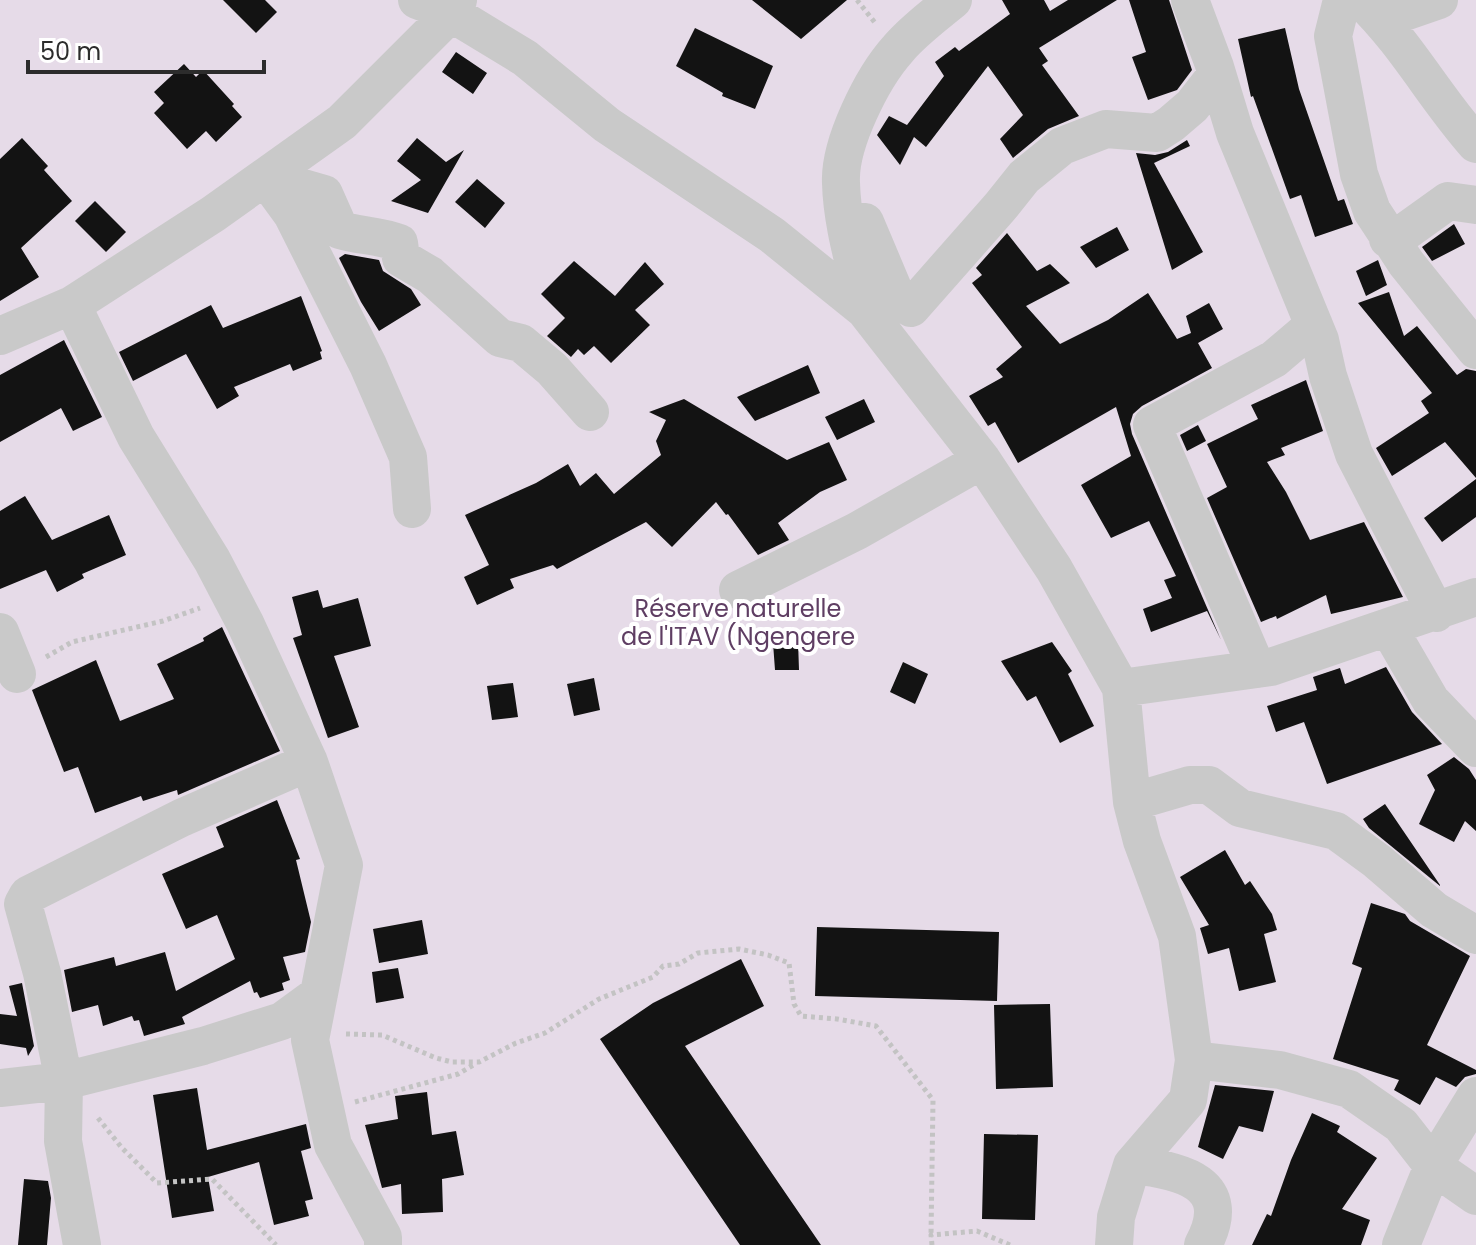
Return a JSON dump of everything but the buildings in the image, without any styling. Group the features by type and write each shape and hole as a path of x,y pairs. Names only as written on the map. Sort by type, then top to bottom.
{"street":[{"path":"865,310 840,181 847,145 865,99 897,49 953,0"},
{"path":"1190,0 1235,133 1314,325 1354,454 1436,613"},
{"path":"1342,0 1333,36 1359,174 1372,211 1388,239 1476,350"},
{"path":"1439,0 1371,10 1476,144"},
{"path":"0,336 72,305 213,214 342,122 442,4 525,58 607,125 772,235 865,310 982,460 1054,569 1121,688 1132,802 1142,841 1177,936 1194,1060 1188,1100 1132,1165 1116,1217 1114,1245"},
{"path":"846,221 865,222 897,298 911,308 1024,177 1062,146 1106,129 1157,133 1192,106 1217,74"},
{"path":"265,177 324,194 340,230 359,236 382,236 399,243 401,258 430,275 500,338 521,343 552,369 590,412"},
{"path":"265,177 292,214 368,365 408,457 412,509"},
{"path":"1388,239 1395,239 1448,201 1476,205"},
{"path":"72,305 136,437 212,560 231,598 309,762 344,865 310,1040 333,1145 383,1237 383,1245"},
{"path":"1257,669 1152,425 1274,359 1314,325"},
{"path":"738,590 857,531 982,460"},
{"path":"1121,688 1271,667 1476,597"},
{"path":"1388,627 1431,701 1476,748"},
{"path":"0,632 17,674"},
{"path":"82,1245 63,1141 64,1081 42,973 23,904 28,895 181,818 309,762"},
{"path":"1132,802 1190,785 1209,785 1240,808 1336,831 1434,910 1476,935"},
{"path":"0,1088 64,1081 147,1061 282,1021 319,994"},
{"path":"1194,1060 1280,1070 1349,1089 1401,1125 1433,1166 1476,1196"},
{"path":"1401,1245 1433,1166 1476,1096"},
{"path":"1132,1165 1181,1173 1208,1190 1214,1207 1210,1231 1203,1245"}],"path":[{"path":"17,674 72,642 163,621 231,598"},
{"path":"317,1080 337,1104 412,1088 458,1074 516,1043 545,1033 599,999 653,977 663,966 679,964 698,953 739,949 768,955 789,963 794,1004 801,1016 876,1026 933,1100 932,1245"},
{"path":"310,1040 339,1034 373,1033 436,1058 452,1062 479,1062"},
{"path":"64,1081 157,1183 212,1179 276,1245"},
{"path":"931,1235 977,1231 1010,1245"}],"green space":[{"name":"Réserve naturelle de l'ITAV (Ngengere","path":"0,0 1476,0 1476,1245 0,1245"}]}
